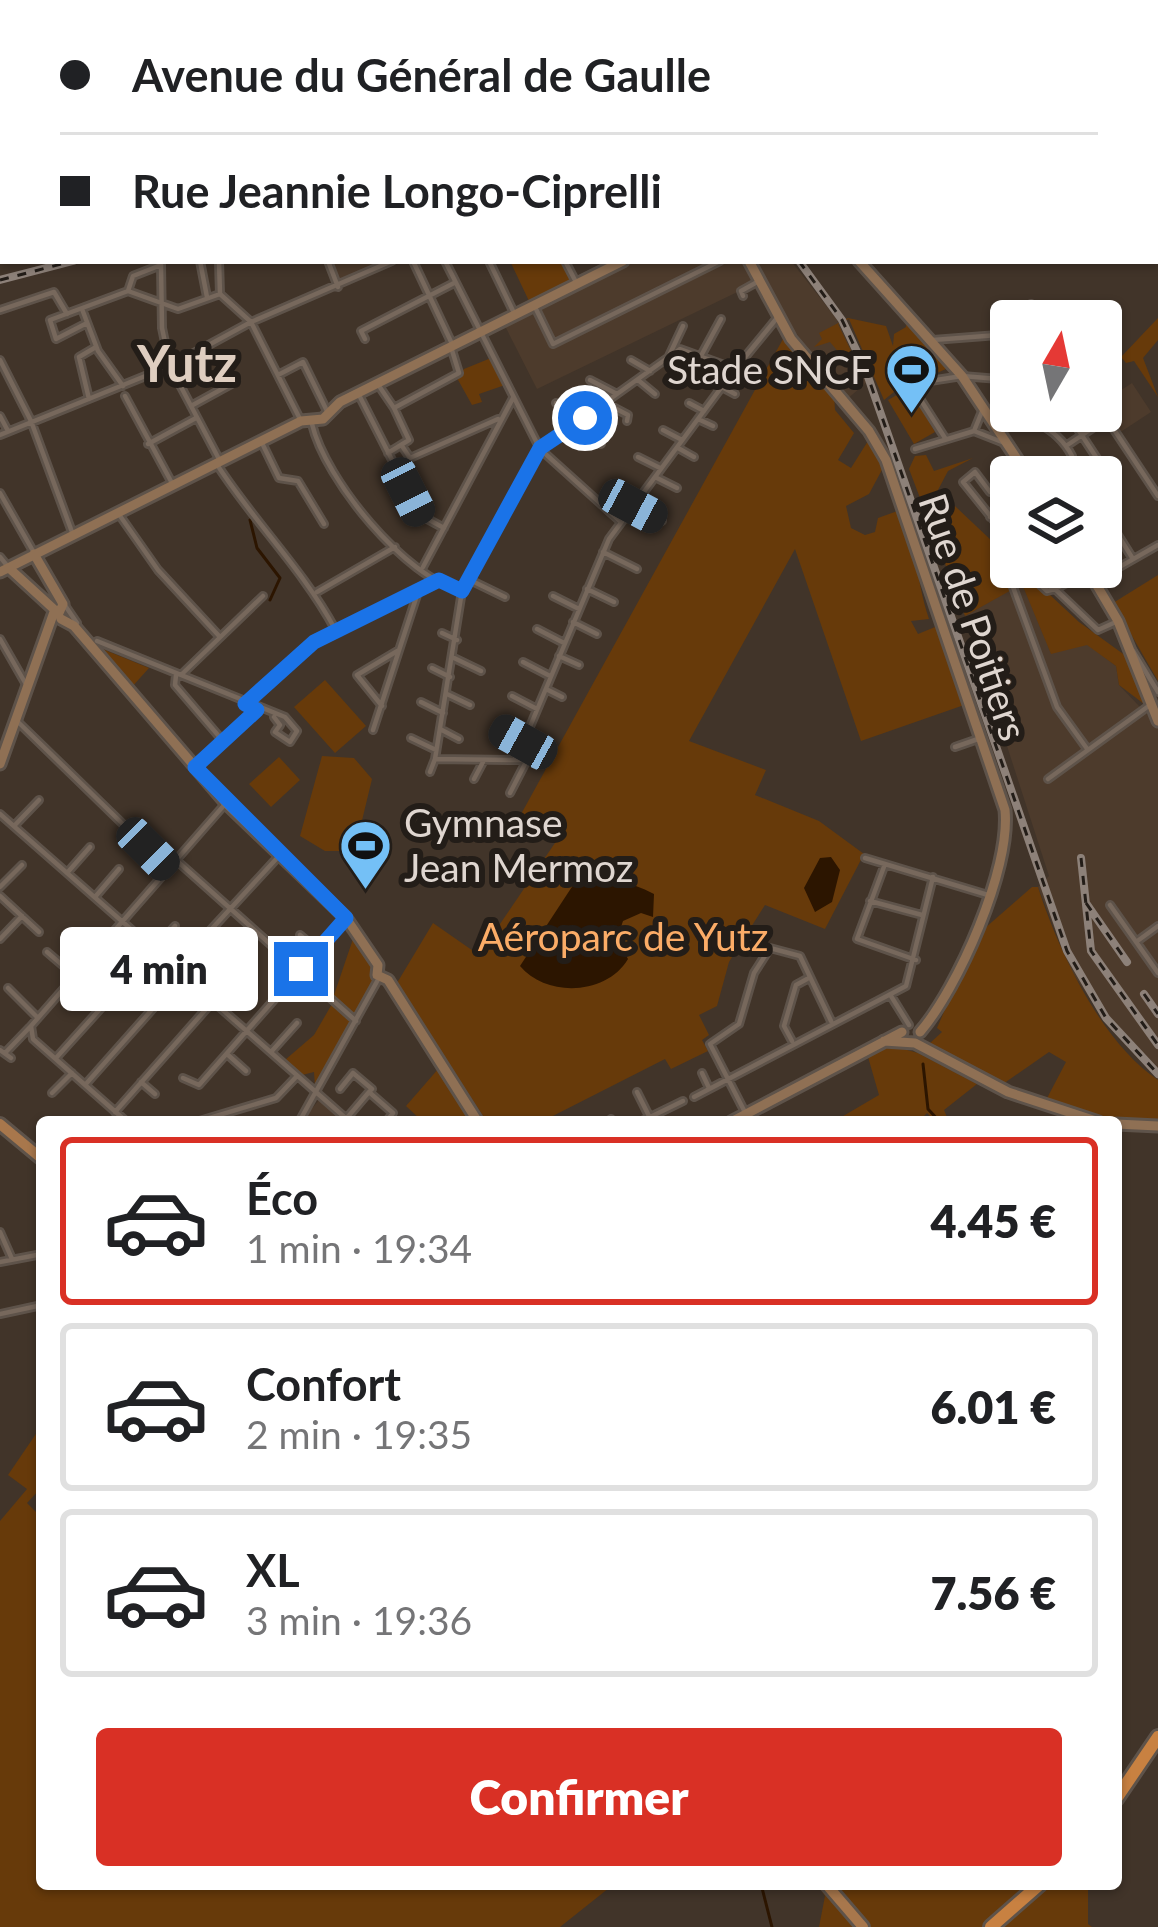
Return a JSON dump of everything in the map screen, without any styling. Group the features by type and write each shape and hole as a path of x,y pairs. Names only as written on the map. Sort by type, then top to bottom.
{"highway":[{"path":"1122,1794 1158,1737"},
{"path":"1122,1795 1158,1748"},
{"path":"992,1927 1036,1890"},
{"path":"992,1927 1037,1890"}],"main road":[{"path":"0,1124 36,1152"},
{"path":"831,1890 862,1927"}],"street":[{"path":"128,291 133,276 161,264"},
{"path":"163,264 170,366 242,504 316,592 336,631"},
{"path":"201,264 207,299"},
{"path":"219,264 220,294 250,322 372,529 439,580 462,591"},
{"path":"329,264 338,287"},
{"path":"0,435 123,390 250,322 386,264"},
{"path":"394,408 455,376 460,367 414,264"},
{"path":"447,264 540,448 621,522"},
{"path":"490,264 515,315"},
{"path":"567,264 577,284"},
{"path":"4,570 261,441 329,415 377,383 617,264"},
{"path":"534,305 553,344 714,264"},
{"name":"Rue de Poitiers","path":"750,264 778,318 886,460 982,738 1007,828 988,895 942,1005 930,1020 910,1031"},
{"path":"862,264 962,376 1015,456"},
{"path":"743,296 741,291 759,281"},
{"path":"365,339 361,331 456,282"},
{"path":"87,323 56,339 50,320 128,291 178,309 220,294"},
{"path":"0,310 54,292 67,314"},
{"path":"82,309 97,347 173,484"},
{"path":"514,760 603,552 639,497 778,318"},
{"path":"702,354 721,319"},
{"path":"668,358 682,326"},
{"path":"931,341 990,336"},
{"path":"89,399 79,357 97,347"},
{"path":"430,772 454,658 462,591 540,448 685,348 735,369"},
{"path":"631,360 650,371"},
{"path":"0,361 31,421 73,536"},
{"path":"278,375 303,362 329,415"},
{"path":"945,438 915,391 917,383 962,376 990,378"},
{"path":"590,380 618,394"},
{"path":"638,380 655,394"},
{"path":"191,406 233,383"},
{"path":"377,383 408,436 403,446 388,453"},
{"path":"722,387 735,394"},
{"path":"358,393 420,515 444,528"},
{"path":"422,568 513,398"},
{"path":"556,403 585,418"},
{"path":"606,403 628,415 627,421"},
{"path":"689,403 704,411"},
{"path":"974,431 986,413"},
{"path":"986,413 1034,422 1072,456"},
{"path":"0,416 8,431"},
{"path":"148,444 197,418"},
{"path":"403,446 410,458 490,418 498,419"},
{"path":"698,419 713,426"},
{"path":"573,427 601,444"},
{"path":"663,430 682,440"},
{"path":"915,449 974,431 1007,443"},
{"path":"1080,432 1096,456"},
{"path":"1066,446 1087,432"},
{"path":"1116,432 1158,496"},
{"path":"261,441 279,478 298,481 324,524"},
{"path":"676,448 694,457"},
{"path":"638,457 661,469"},
{"path":"990,492 975,472 964,478 967,490 990,516"},
{"path":"655,477 677,488"},
{"path":"613,484 639,497"},
{"path":"0,493 34,554 58,615 77,623 102,662 226,803 346,918 474,1116"},
{"path":"633,506 662,521"},
{"path":"118,513 158,570 220,638"},
{"path":"1122,541 1134,560"},
{"path":"1122,564 1158,545"},
{"path":"316,592 395,547"},
{"path":"603,552 637,568"},
{"path":"0,557 4,570 94,643 274,717 285,717 297,731 290,742 275,732 280,725 274,717"},
{"path":"245,704 314,642 439,580"},
{"path":"472,580 505,597"},
{"path":"1016,588 1057,707 1088,750"},
{"path":"1044,588 1055,589 1094,628 1118,621"},
{"path":"1099,588 1118,621 1158,721"},
{"path":"373,730 419,589"},
{"path":"587,589 614,602"},
{"path":"224,741 175,685 178,675 263,596"},
{"path":"553,596 579,610"},
{"path":"0,764 45,634 58,615"},
{"path":"573,622 597,634"},
{"path":"537,629 564,643"},
{"path":"442,633 457,640"},
{"path":"0,639 28,688"},
{"path":"382,706 357,675 400,650"},
{"path":"1129,650 1137,653 1158,692"},
{"path":"559,656 579,665"},
{"path":"454,658 481,671"},
{"path":"523,662 550,676"},
{"path":"432,668 450,677"},
{"path":"545,689 562,697"},
{"path":"447,694 470,705"},
{"path":"512,696 537,709"},
{"path":"421,702 443,713"},
{"path":"1048,779 1150,705"},
{"path":"195,767 257,710"},
{"path":"17,721 168,868"},
{"path":"531,722 545,728"},
{"path":"440,729 459,740"},
{"path":"502,730 523,742"},
{"path":"411,738 436,750"},
{"path":"955,748 982,738"},
{"path":"435,759 531,760 510,793"},
{"path":"474,778 484,760"},
{"path":"26,800 34,807"},
{"path":"14,826 39,800"},
{"path":"5,1054 226,803"},
{"path":"0,814 343,1116"},
{"path":"67,873 90,847"},
{"path":"86,1085 212,943 207,934 280,854"},
{"path":"865,858 988,895"},
{"path":"176,860 356,1021"},
{"path":"885,864 857,939 916,960"},
{"path":"0,887 22,865"},
{"path":"94,897 119,869"},
{"path":"694,1097 832,1022 891,996 909,982 933,877"},
{"path":"0,896 39,932"},
{"path":"870,901 925,915"},
{"path":"1110,905 1158,973"},
{"path":"0,939 22,916"},
{"path":"183,1078 197,1087 346,918"},
{"path":"56,1058 175,926"},
{"path":"1136,942 1158,926"},
{"path":"300,935 318,950"},
{"path":"747,1116 711,1042 740,1024 754,973 770,948 800,956 807,979 832,1022"},
{"path":"47,952 74,975"},
{"path":"303,1116 381,972"},
{"path":"115,1112 238,973"},
{"path":"793,1043 784,1026 796,985 807,979"},
{"path":"8,988 38,1018"},
{"path":"891,996 910,1031 931,1052 1016,1096 1081,1116"},
{"path":"271,1052 297,1023"},
{"path":"31,1026 33,1039 120,1116"},
{"path":"752,1116 910,1031"},
{"path":"226,1054 245,1071"},
{"path":"52,1093 73,1073"},
{"path":"340,1089 353,1073 372,1089 351,1116"},
{"path":"703,1073 710,1088"},
{"path":"216,1116 276,1098 297,1076"},
{"path":"141,1082 155,1094"},
{"path":"637,1091 649,1116"},
{"path":"369,1092 393,1113 391,1116"},
{"path":"661,1096 668,1108"},
{"path":"657,1116 683,1101"},
{"path":"1122,1124 1158,1126"},
{"path":"0,1232 12,1259"},
{"path":"0,1262 36,1255"},
{"path":"0,1314 36,1306"}],"shaded area":[{"path":"332,264 379,264 338,282"},
{"path":"623,264 793,264 836,318 867,382 846,400 758,282 537,389 504,324"},
{"path":"1132,383 1151,412 1122,431 1122,389"},
{"path":"1013,588 1024,588 1051,653 1087,644 1116,666 1119,685 1158,726 1158,1080 1105,1021 1070,969 1038,887 1049,876 965,616"},
{"path":"831,857 840,870 832,902 815,912 804,888 820,858"},
{"path":"583,870 654,894 653,917 641,913 623,921 617,939 628,959 618,971 592,985 560,987 520,966"},
{"path":"319,1100 340,1116 306,1116"}],"green space":[{"path":"511,264 565,264 573,280 529,301"},
{"path":"848,318 886,326 893,346 894,334 906,327 906,321 948,368 924,379 898,352 910,379 884,400 849,319 838,324 865,380 852,356 841,355 830,342 814,347 822,339 819,333"},
{"path":"1158,318 1158,340 1143,358 1158,397 1134,361 1126,363 1122,356"},
{"name":"Aéroparc de Yutz","path":"783,339 834,396 835,410 854,433 838,460 851,468 868,441 884,466 869,494 846,506 851,528 865,535 875,532 878,518 903,509 929,619 911,621 918,634 940,625 967,704 861,741 795,549 689,741 766,770 755,795 819,821 864,854 825,929 765,905 729,962 717,1006 699,1015 709,1035 702,1040 708,1051 671,1069 665,1059 553,1116 483,1116 397,983 433,923 479,955 559,837 520,816"},
{"path":"491,358 505,385 479,394 482,402 472,405 457,378 464,369"},
{"name":"Stade SNCF","path":"909,388 935,432 914,444 888,400"},
{"path":"926,455 934,471 973,458 948,471 938,490 990,539 990,588 1015,588 965,616 909,469 915,456"},
{"path":"1158,575 1158,681 1113,603"},
{"path":"1024,588 1043,588 1126,656 1144,704 1119,685 1116,666 1087,645 1051,654"},
{"path":"100,648 149,668 131,688"},
{"path":"325,680 366,726 335,753 294,707"},
{"path":"322,756 354,758 372,779 358,837 340,851 325,851 300,836"},
{"path":"279,757 300,780 271,807 249,784"},
{"path":"1032,887 1038,887 1070,966 1100,1019 1158,1080 1158,1122 1088,1116 1045,1102 1066,1062 1049,1052 1000,1086 929,1044 942,1032 937,1028 977,935"},
{"path":"354,936 372,964 375,981 353,1016 334,995"},
{"path":"332,1004 353,1024 315,1086 314,1072 302,1075 285,1060 314,1035"},
{"path":"889,1045 918,1053 977,1084 944,1110 946,1116 843,1116 879,1095 866,1050"},
{"path":"439,1068 468,1116 417,1116 406,1106"},
{"path":"36,1434 36,1493 27,1503 36,1512 36,1890 606,1890 560,1927 0,1927 0,1521 27,1489 8,1475"},
{"path":"821,1890 1088,1890 1088,1924 1092,1927 819,1927 825,1896"}],"waterway":[{"path":"250,520 257,548 280,578 270,600"},
{"path":"923,1064 928,1109 934,1116"},
{"path":"763,1890 772,1927"}],"railway":[{"path":"0,280 61,264"},
{"path":"801,264 842,320 866,371 1067,951 1106,1018 1158,1074"},
{"path":"1081,858 1091,951 1158,1045"},
{"path":"1086,903 1127,962"},
{"path":"1144,994 1158,1014"}],"place":[{"name":"Stade SNCF","path":"911,416"},
{"name":"Gymnase Jean Mermoz","path":"365,891"}],"district":[{"name":"Yutz","path":"187,364"}],"route":[{"path":"301,969 346,918 195,767 257,710 245,704 314,642 439,580 462,591 540,448 585,418"}]}
